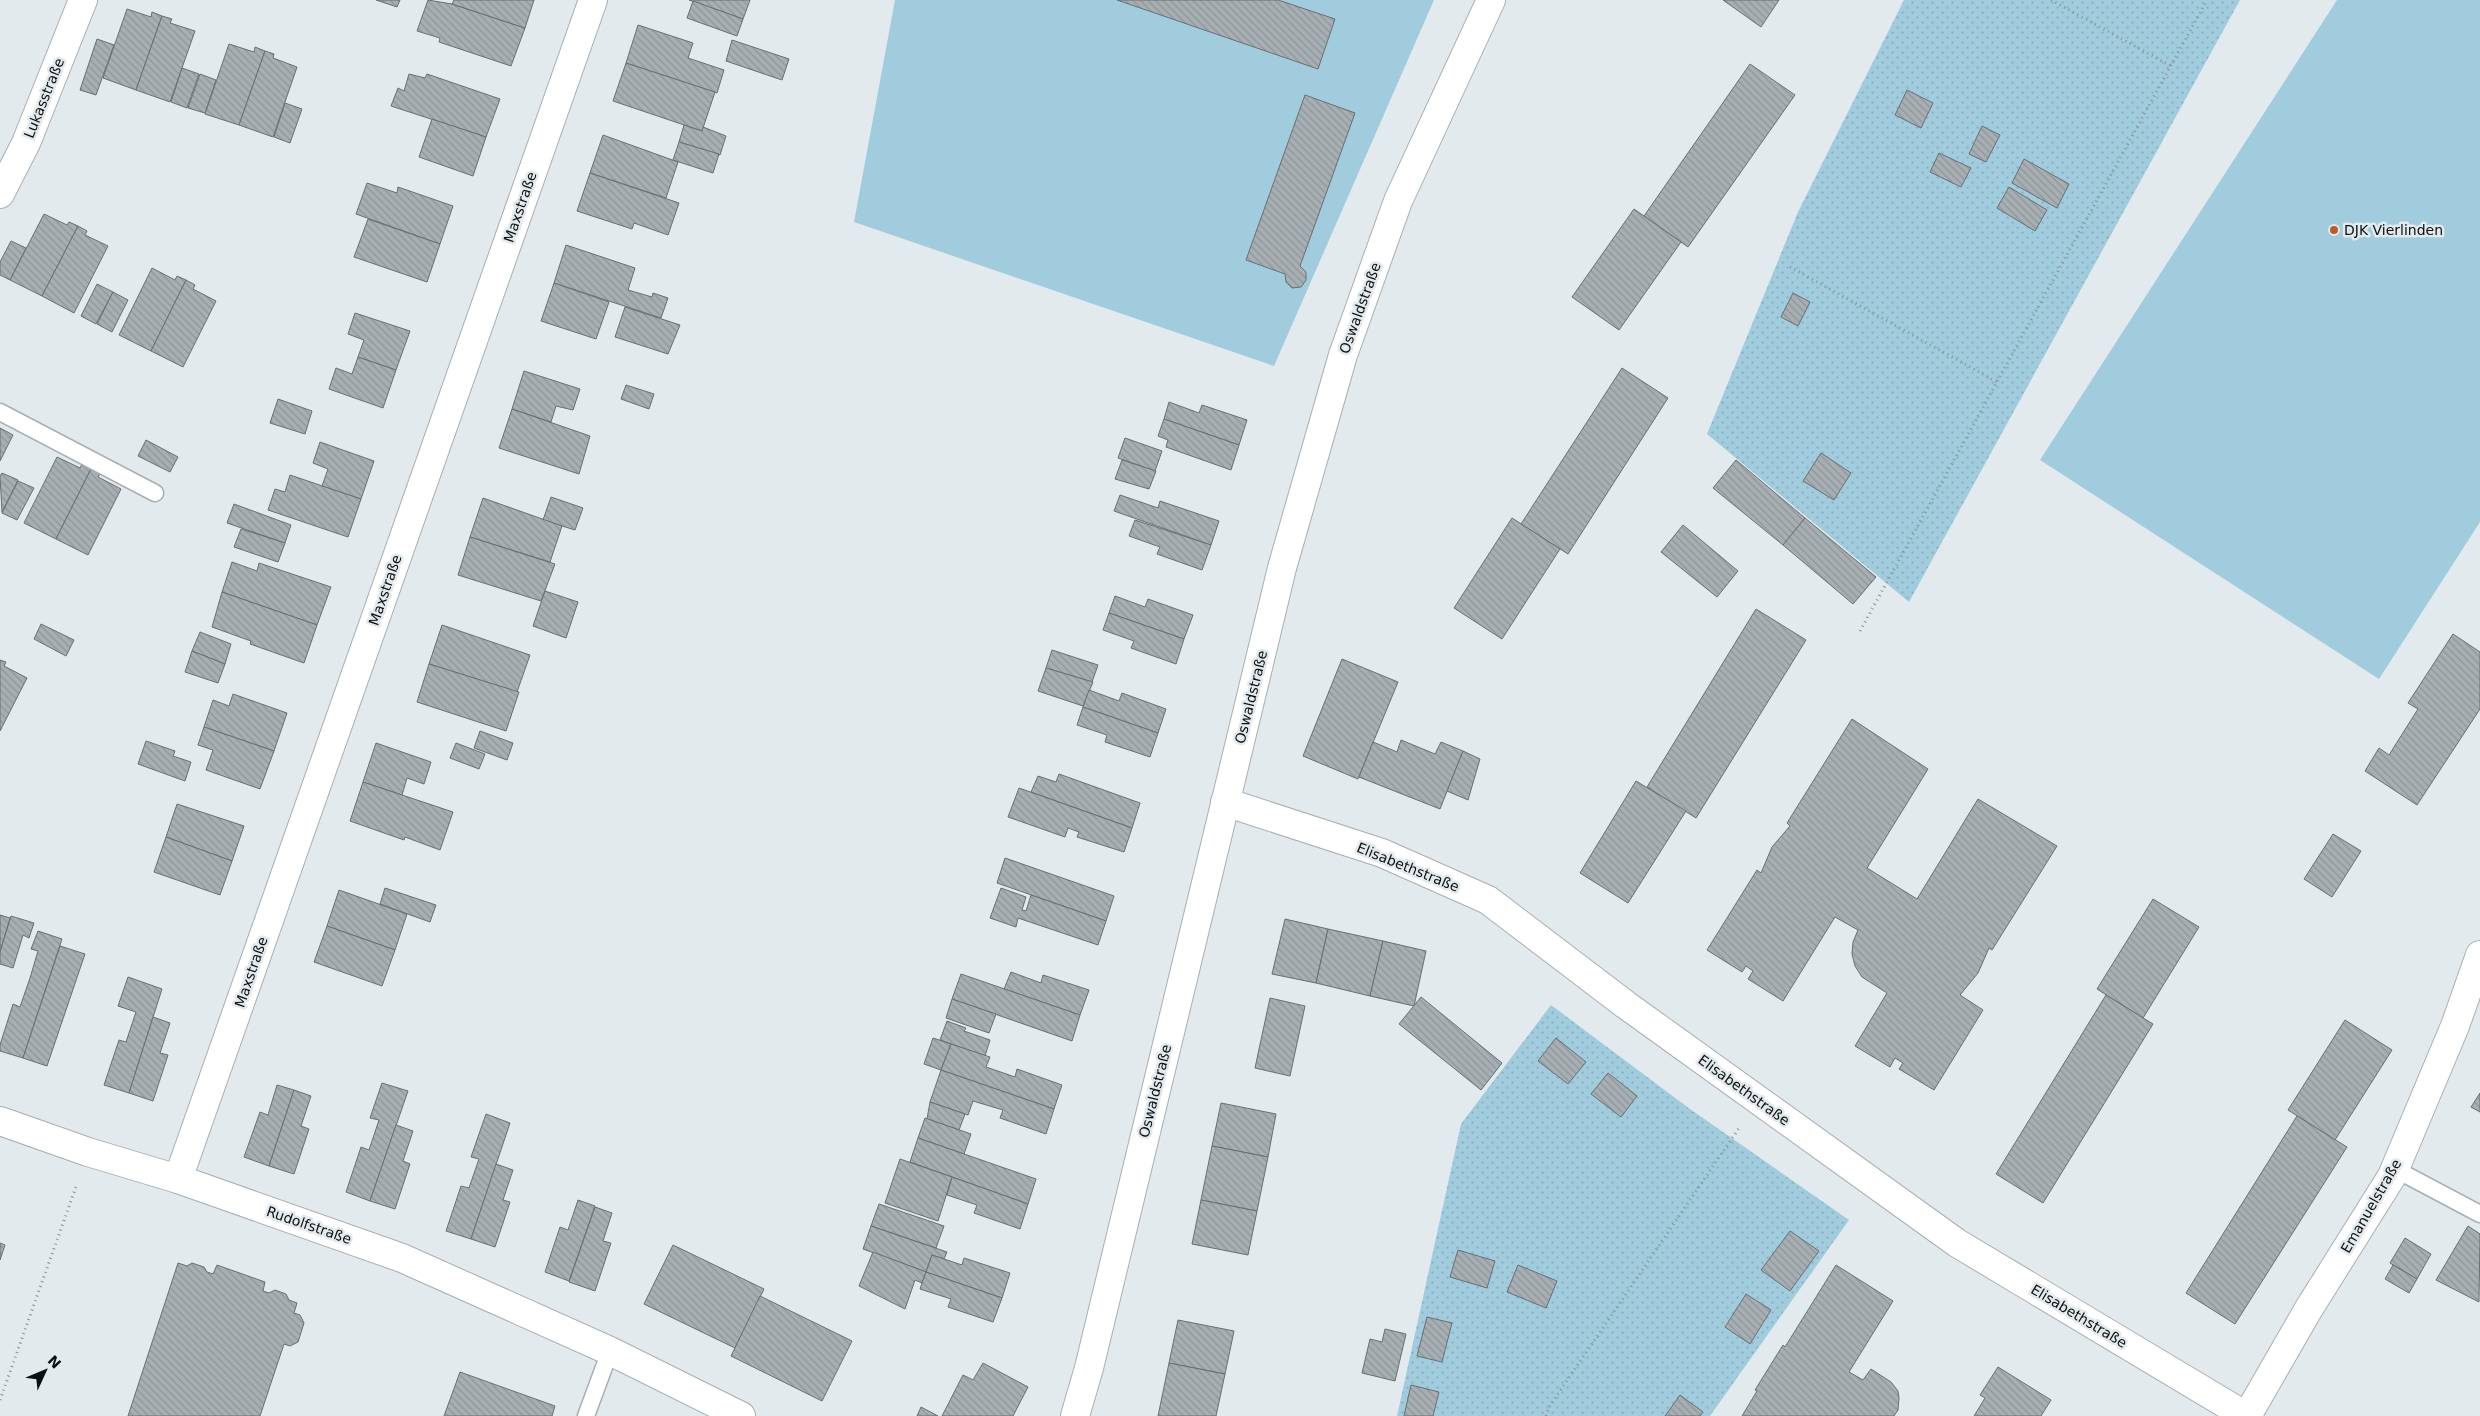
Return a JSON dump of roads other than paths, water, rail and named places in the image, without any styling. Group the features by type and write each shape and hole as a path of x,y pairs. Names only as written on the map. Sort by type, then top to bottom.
{"street":[{"name":"Lukasstraße","path":"0,194 26,143 83,0"},
{"name":"Maxstraße","path":"178,1179 592,0"},
{"name":"Oswaldstraße","path":"1075,1416 1091,1358 1282,568 1343,355 1398,201 1491,0"},
{"name":"Elisabethstraße","path":"1225,802 1382,853 1488,900 1626,1005 1956,1243 2247,1416"},
{"name":"Emanuelstraße","path":"2247,1416 2395,1169 2455,1026 2480,955"},
{"name":"Rudolfstraße","path":"0,1121 88,1152 178,1179 402,1258 610,1351 741,1416"}],"lane":[{"path":"0,412 155,492"},
{"path":"2395,1169 2480,1214"},
{"path":"586,1416 610,1351"}],"place":[{"name":"DJK Vierlinden","path":"2334,230"}]}
